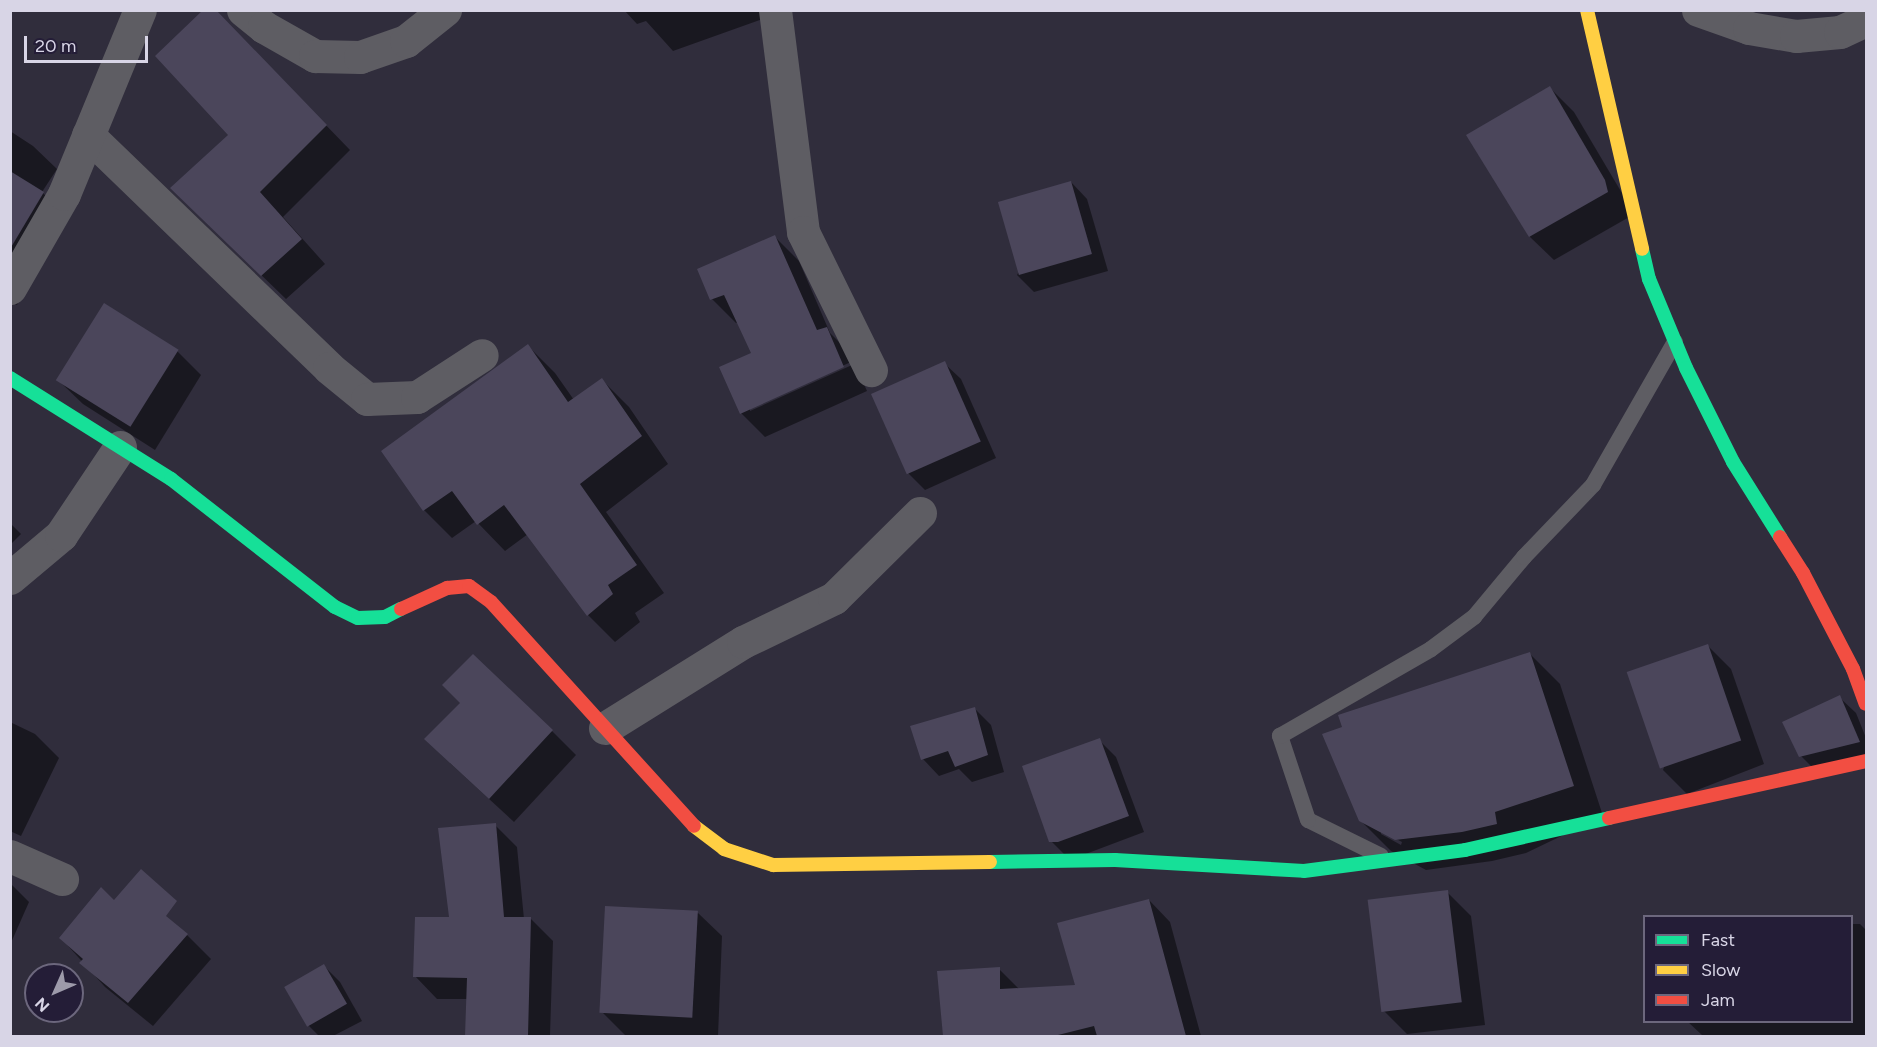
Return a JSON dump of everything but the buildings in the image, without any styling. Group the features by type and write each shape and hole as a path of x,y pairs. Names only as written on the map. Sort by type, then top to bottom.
{"street":[{"path":"10,288 64,194 140,10"},
{"path":"243,10 264,27 315,56 360,57 406,41 445,10"},
{"path":"775,10 803,232 871,370"},
{"path":"1587,10 1649,279 1675,342 1733,462 1803,573 1853,669 1866,704"},
{"path":"1698,10 1749,28 1796,36 1840,32 1866,20"},
{"path":"88,135 329,368 367,399 417,397 482,355"},
{"path":"10,378 171,479 335,608 358,618 385,617 447,588 469,586 491,602 692,824 724,849 773,865 1115,860 1304,871 1465,850 1866,761"},
{"path":"10,578 61,536 120,447"},
{"path":"605,728 743,642 834,598 920,513"},
{"path":"10,856 62,879"}],"lane":[{"path":"1388,860 1308,820 1280,736 1431,649 1474,617 1524,557 1593,485 1675,342"}],"traffic: fast":[{"path":"1642,249 1649,279 1686,368 1733,462 1780,537"},
{"path":"10,378 171,479 335,607 358,618 385,617 401,609"},
{"path":"990,862 1115,860 1304,871 1465,850 1609,818"}],"traffic: slow":[{"path":"1587,10 1642,249"},
{"path":"694,826 724,849 773,865 990,862"}],"traffic: jam":[{"path":"1780,537 1803,573 1853,669 1866,704"},
{"path":"401,609 447,588 469,586 491,602 694,826"},
{"path":"1609,818 1866,761"}]}
